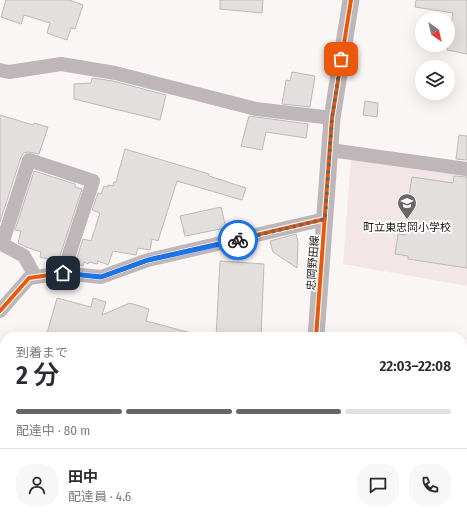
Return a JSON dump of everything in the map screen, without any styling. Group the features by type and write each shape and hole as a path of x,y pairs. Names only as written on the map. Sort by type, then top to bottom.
{"street":[{"name":"忠岡野田線","path":"316,332 332,118 351,0"},
{"path":"0,70 9,72 61,64 115,73 256,109 332,118"},
{"path":"330,150 467,169"},
{"path":"35,276 24,256 1,243 30,160 93,181 63,273"},
{"path":"0,311 29,278 35,276 63,273 101,277 148,260 325,219"}],"shaded area":[{"name":"町立東忠岡小学校","path":"351,157 467,175 467,286 343,264"}],"building":[{"path":"6,0 69,0 83,5 75,29 71,28 67,40 47,33 50,23 24,15 21,24 1,17"},
{"path":"220,0 263,0 262,13 220,9"},
{"path":"416,0 467,0 467,54 455,52 455,12 415,7"},
{"path":"292,72 315,76 310,107 282,104 286,80 290,81"},
{"path":"92,78 113,81 166,95 160,120 74,99 74,84 91,83"},
{"path":"365,101 378,103 377,117 363,115"},
{"path":"0,115 33,125 34,123 48,127 39,154 28,152 24,153 21,157 0,222"},
{"path":"249,116 308,124 306,138 266,132 262,150 241,146"},
{"path":"459,135 467,136 467,160 456,159"},
{"path":"125,149 209,174 209,176 246,188 242,200 177,181 158,241 152,239 150,250 138,248 136,255 113,251 108,265 98,261 97,264 89,262 88,264 84,262 83,266 75,263 83,239 91,241 100,213 92,210 98,193 101,194 104,186 113,186 114,182 116,182"},
{"path":"34,171 75,184 75,187 82,189 58,262 40,257 41,252 18,243 21,231 15,230"},
{"path":"454,176 467,177 467,268 408,259 408,256 395,254 398,234 406,235 410,209 407,208 412,177 453,183"},
{"path":"221,207 226,228 185,236 180,216"},
{"path":"296,234 298,242 297,268 273,252 270,241"},
{"path":"220,261 264,264 261,332 216,332"},
{"path":"57,298 91,307 93,298 106,302 102,315 130,303 149,309 146,321 187,332 47,332"}],"cycle path":[{"path":"316,332 332,118 351,0"},
{"path":"0,311 29,278 63,273 101,277 148,260 325,219"}],"way so far":[{"path":"238,240 302,226 325,219 332,118 341,59"}],"place":[{"name":"町立東忠岡小学校","path":"407,220"}],"route":[{"path":"63,273 101,277 148,260 238,240"}]}
